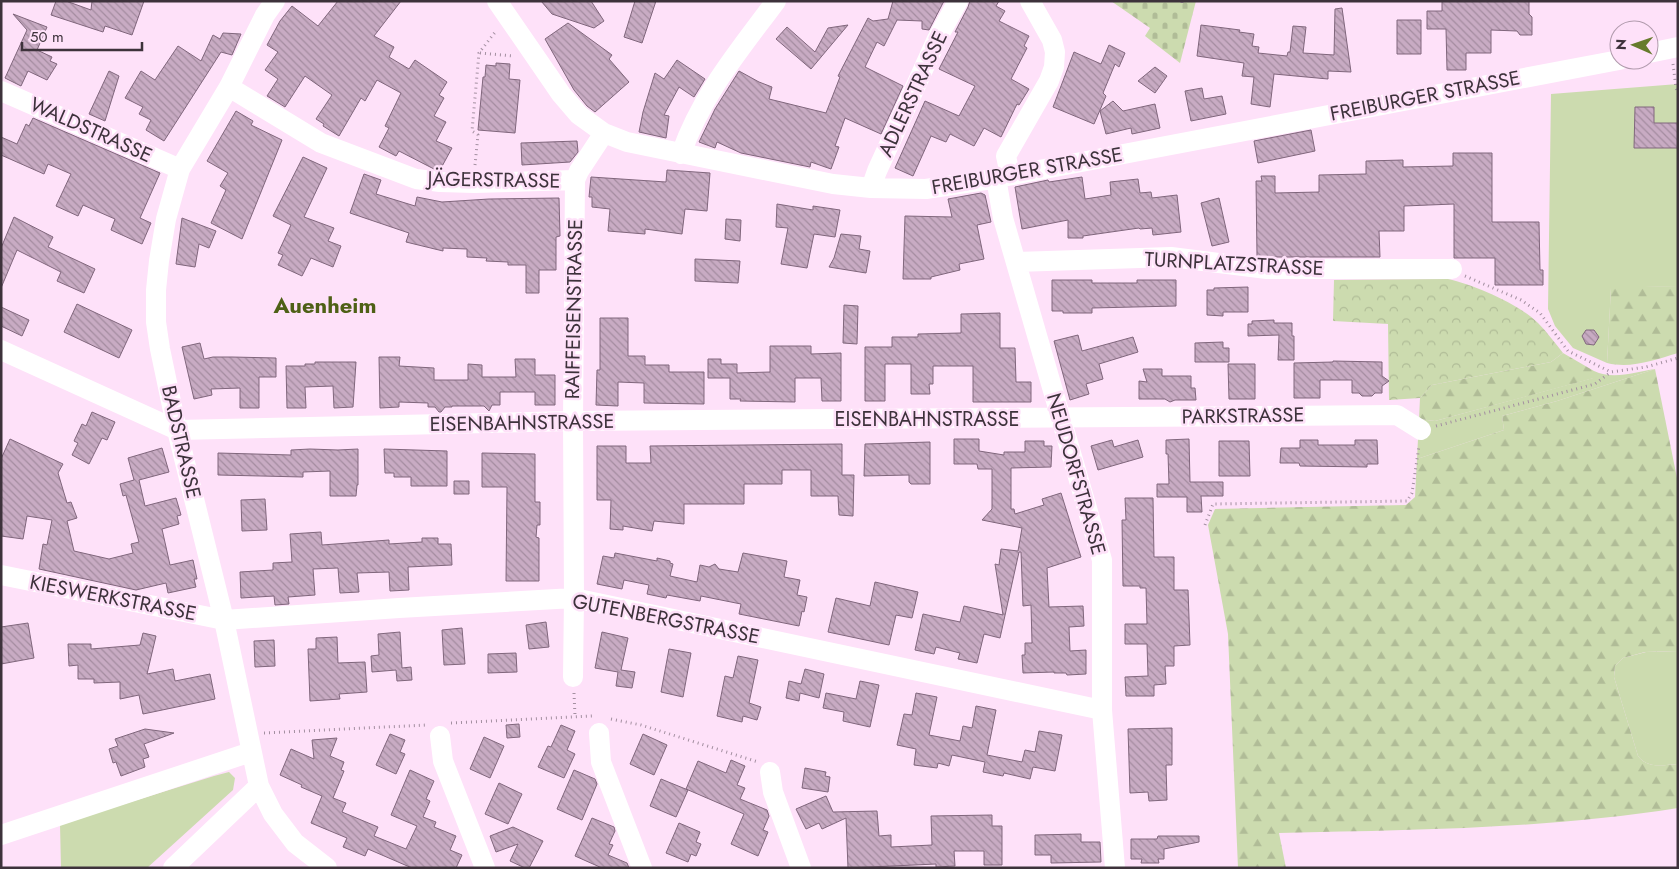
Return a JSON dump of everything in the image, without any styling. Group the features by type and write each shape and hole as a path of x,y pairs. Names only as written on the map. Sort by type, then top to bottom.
{"street":[{"name":"BADSTRASSE","path":"275,1 260,23 229,87 180,169 166,219 156,290 156,322 177,430 242,698 249,743 259,786 273,814 295,843 326,868"},
{"path":"681,154 687,136 708,95 776,1"},
{"name":"ADLERSTRASSE","path":"871,188 877,170 937,39 958,1"},
{"name":"NEUDORFSTRASSE","path":"1030,1 1052,40 1054,67 1049,81 1006,156 1003,177 1003,218 1102,560 1102,710 1115,868"},
{"name":"FREIBURGER STRASSE","path":"506,5 536,59 560,94 579,115 604,133 627,142 681,154 833,184 871,188 926,190 1003,177 1609,62"},
{"path":"1659,51 1675,48"},
{"name":"JÄGERSTRASSE","path":"229,87 321,143 416,179 440,182 474,184 576,180 579,172 604,133"},
{"name":"WALDSTRASSE","path":"1,91 180,169"},
{"name":"RAIFFEISENSTRASSE","path":"573,678 573,421 576,180"},
{"name":"TURNPLATZSTRASSE","path":"1016,262 1171,257 1267,269 1452,269"},
{"name":"EISENBAHNSTRASSE","path":"1,350 177,430 573,421 1060,418"},
{"name":"PARKSTRASSE","path":"1060,418 1397,415 1421,430"},
{"name":"KIESWERKSTRASSE","path":"1,575 224,620"},
{"name":"GUTENBERGSTRASSE","path":"224,620 574,598 1102,710"},
{"path":"600,722 601,762 642,868"},
{"path":"439,728 443,761 485,868"},
{"path":"1,835 249,743"},
{"path":"770,772 773,792 801,868"},
{"path":"173,868 259,786"}],"path":[{"path":"474,184 478,136 472,131 479,53 501,24 506,5"},
{"path":"1675,48 1676,88 1678,93"},
{"path":"479,53 536,59"},
{"path":"1452,269 1521,300 1540,313 1568,351 1611,372"},
{"path":"1205,525 1212,504 1407,501 1412,493 1421,430 1595,384 1611,372 1646,367 1678,358"},
{"path":"573,678 575,716"},
{"path":"249,743 575,716 600,722 640,725 757,762 770,772"}],"green space":[{"path":"1111,1 1196,1 1180,63 1145,36 1150,28"},
{"path":"1678,84 1678,286 1611,288 1607,363 1573,348 1555,326 1548,309 1551,94"},
{"path":"1448,279 1483,291 1520,309 1538,323 1563,353 1551,362 1432,385 1420,398 1389,400 1388,324 1333,321 1334,280"},
{"path":"1678,286 1678,353 1634,364 1616,365 1607,363 1611,287"},
{"path":"1563,353 1594,371 1594,378 1435,421 1419,419 1420,398 1432,385 1551,362"},
{"path":"1655,369 1557,401 1502,416 1504,430 1417,459 1419,419 1435,421 1593,378 1594,371 1601,374 1617,375"},
{"path":"1655,369 1678,483 1678,651 1645,652 1623,658 1615,666 1614,677 1638,756 1651,765 1678,764 1678,808 1628,815 1529,824 1279,833 1286,868 1238,868 1228,634 1208,525 1215,509 1406,505 1415,497 1417,459 1504,430 1502,416 1557,401"},
{"path":"1678,651 1678,764 1651,765 1638,756 1614,677 1615,666 1623,658 1646,652"},
{"path":"229,772 235,778 233,790 147,868 61,868 60,824"}],"building":[{"path":"56,1 66,1 91,10 92,1 144,1 132,35 105,26 103,32 51,15"},
{"path":"338,1 401,1 374,36 394,47 389,57 409,69 415,60 447,82 439,95 444,98 434,116 446,122 436,141 452,148 440,170 434,169 399,151 396,156 379,147 389,128 385,126 401,93 377,80 365,101 361,98 339,136 316,119 332,95 305,76 285,107 267,96 278,79 265,70 278,52 267,45 280,21 292,6 318,26"},
{"path":"541,1 591,1 604,21 594,28 552,14"},
{"path":"635,1 656,1 642,43 624,37"},
{"path":"893,1 944,1 929,30 922,29 922,21 897,20 884,46 877,42 865,67 903,86 881,134 845,118 835,146 839,147 831,169 811,162 810,167 741,153 717,142 715,148 699,142 715,109 739,71 772,87 769,99 826,113 840,77 838,76 868,18 873,21 888,19"},
{"path":"970,1 999,1 996,6 1005,11 999,21 1029,36 1024,46 1027,48 1011,79 1029,89 1019,105 1017,104 1001,137 984,128 974,146 950,134 946,142 931,136 913,176 895,168 925,101 959,116 975,86 939,69 958,32 955,32"},
{"path":"1442,1 1529,1 1529,14 1532,17 1532,35 1520,35 1517,31 1491,30 1491,53 1466,53 1466,70 1447,70 1446,29 1427,29 1427,11 1442,11"},
{"path":"1342,8 1351,72 1328,71 1328,79 1274,74 1270,107 1251,104 1254,77 1242,76 1244,63 1197,56 1201,25 1240,30 1239,32 1254,34 1252,46 1259,47 1258,53 1287,56 1288,52 1290,52 1293,26 1306,27 1303,53 1334,55 1335,9"},
{"path":"13,14 47,27 37,50 52,57 50,61 57,64 47,80 28,71 21,86 5,78 27,30"},
{"path":"1397,20 1421,20 1421,54 1397,54"},
{"path":"568,23 612,55 609,59 629,82 595,112 587,106 574,90 545,39"},
{"path":"848,25 811,69 776,39 787,27 815,52 828,28"},
{"path":"223,33 241,34 232,55 221,52 164,141 146,130 151,120 139,114 143,107 125,98 141,71 155,80 178,46 201,61 213,35 220,39"},
{"path":"1109,45 1125,53 1119,67 1115,64 1103,93 1106,96 1094,124 1053,107 1074,52 1101,64"},
{"path":"677,60 705,79 694,97 679,87 664,115 669,116 666,138 639,132 655,73 664,79"},
{"path":"496,63 510,64 509,79 520,80 515,133 478,130 483,77 485,77 486,65 496,66"},
{"path":"1155,67 1167,76 1155,93 1138,81"},
{"path":"109,71 119,76 105,121 89,114"},
{"path":"1202,88 1204,99 1222,96 1226,114 1191,121 1185,91"},
{"path":"1113,101 1123,111 1155,104 1160,128 1132,134 1131,128 1106,134 1100,111"},
{"path":"1635,107 1654,107 1654,123 1678,123 1678,148 1634,148"},
{"path":"236,111 253,121 251,125 282,140 242,239 211,223 226,190 220,186 228,173 207,161"},
{"path":"33,118 160,173 140,218 151,223 142,244 111,230 115,219 83,205 78,216 56,206 71,174 48,164 44,174 1,155 1,137 17,144 26,124 29,126"},
{"path":"1311,130 1315,151 1258,163 1254,141"},
{"path":"577,141 578,152 570,162 522,165 521,143"},
{"path":"1453,153 1492,153 1492,222 1539,222 1540,270 1543,270 1543,285 1495,285 1495,258 1454,258 1454,204 1404,206 1404,231 1379,231 1380,257 1257,256 1256,181 1262,181 1261,176 1275,176 1275,193 1319,192 1319,175 1366,174 1366,161 1403,160 1403,167 1453,166"},
{"path":"303,157 327,168 304,217 334,228 328,241 341,246 333,267 311,258 302,276 278,265 283,255 278,253 291,225 273,216"},
{"path":"667,170 710,173 707,211 685,209 682,234 645,229 645,234 608,231 610,209 592,207 592,197 589,197 591,177 666,182"},
{"path":"364,174 381,180 376,194 415,206 417,197 442,202 559,198 560,236 556,237 556,270 539,270 539,293 526,293 526,265 508,265 508,262 486,261 487,258 467,257 467,249 443,248 443,251 406,242 409,233 350,213"},
{"path":"1082,177 1085,199 1111,195 1110,182 1138,179 1140,193 1151,192 1152,198 1177,195 1181,232 1153,235 1152,228 1139,228 1083,236 1083,238 1068,238 1068,220 1022,229 1015,187 1048,180 1049,182"},
{"path":"981,193 985,195 991,222 977,225 984,259 959,264 960,270 931,277 931,279 903,279 905,216 952,217 948,199"},
{"path":"1219,198 1229,242 1212,246 1201,203"},
{"path":"777,204 813,210 813,206 840,210 835,237 814,234 807,268 781,264 788,228 776,227"},
{"path":"14,217 53,237 48,247 95,269 84,293 57,281 61,272 17,250 1,288 1,248"},
{"path":"182,218 216,231 209,248 199,244 195,267 176,264"},
{"path":"726,219 741,220 740,241 725,239"},
{"path":"841,234 861,236 859,249 870,251 866,273 829,267 834,258"},
{"path":"695,259 740,261 738,283 695,281"},
{"path":"1052,280 1092,280 1092,283 1137,283 1137,280 1176,280 1176,306 1092,308 1092,313 1052,311"},
{"path":"1248,287 1248,312 1223,312 1223,316 1207,315 1207,290"},
{"path":"77,304 132,330 119,358 64,332"},
{"path":"844,305 858,306 857,344 843,343"},
{"path":"1,307 29,320 22,336 1,326"},
{"path":"1000,313 1000,348 1015,348 1016,382 1031,382 1031,402 973,402 973,366 933,366 933,384 929,384 930,394 911,394 911,364 885,364 885,401 865,401 865,347 892,347 892,337 918,337 918,334 961,333 961,314"},
{"path":"600,318 628,318 628,356 645,356 645,365 669,365 669,372 704,372 704,404 644,403 644,383 618,382 618,406 596,405 597,370 600,370"},
{"path":"1274,320 1274,323 1292,323 1294,360 1278,360 1279,335 1248,336 1248,324 1252,324 1252,321"},
{"path":"1586,330 1594,330 1599,337 1594,345 1586,344 1582,336"},
{"path":"1078,335 1082,351 1133,337 1138,352 1099,364 1103,379 1086,384 1089,394 1070,400 1054,341"},
{"path":"1223,342 1223,348 1229,348 1229,362 1195,362 1195,343"},
{"path":"200,343 204,359 213,357 276,358 276,377 259,377 259,408 240,408 240,388 211,389 212,395 194,399 182,347"},
{"path":"770,346 811,346 811,354 841,353 841,401 822,401 821,378 795,378 795,402 740,401 741,399 730,399 730,378 708,378 708,359 721,359 721,364 737,364 737,373 770,372"},
{"path":"379,357 400,357 399,366 434,368 434,380 468,380 468,364 482,365 482,377 516,377 515,359 535,359 535,375 555,375 555,405 535,405 535,392 500,392 500,405 492,405 489,411 484,406 452,406 445,407 439,412 435,407 428,407 428,403 399,402 399,407 380,408"},
{"path":"1333,361 1382,362 1382,376 1389,381 1382,386 1382,393 1362,396 1359,393 1352,393 1352,380 1320,380 1320,398 1294,398 1294,363"},
{"path":"315,362 356,362 353,407 334,408 333,386 305,387 306,408 287,408 286,366 305,366 305,364 315,364"},
{"path":"1228,364 1255,364 1255,399 1229,399"},
{"path":"1143,369 1162,369 1162,376 1191,376 1191,388 1195,388 1196,400 1175,400 1170,402 1165,399 1139,399 1139,381 1147,382"},
{"path":"92,412 115,422 107,440 102,438 89,464 72,455 78,443 74,441 82,424 86,426"},
{"path":"10,439 63,464 58,473 67,503 71,502 77,518 67,521 74,551 109,559 133,553 131,544 139,542 126,495 123,496 120,484 134,480 128,458 162,448 169,472 139,480 145,506 176,498 181,515 177,516 179,524 162,529 170,565 193,560 197,579 194,579 196,587 168,593 166,583 136,590 39,569 43,544 47,545 52,520 27,516 23,539 1,536 1,459"},
{"path":"954,439 979,439 979,451 1004,455 1004,452 1025,452 1025,441 1044,441 1044,446 1052,446 1051,467 1011,468 1011,509 1014,509 1015,514 1044,505 1042,499 1061,493 1081,557 1047,568 1049,607 1083,606 1084,626 1069,627 1070,651 1086,650 1086,674 1023,673 1022,655 1025,655 1025,643 1032,643 1031,605 1023,606 1021,552 1019,552 1000,638 984,634 977,663 958,659 960,653 936,647 934,654 915,650 923,614 960,622 964,606 1003,615 995,564 999,565 1001,549 1018,551 1022,528 982,520 992,509 992,469 978,469 977,464 954,464"},
{"path":"1189,439 1190,482 1223,482 1223,496 1201,496 1202,512 1187,512 1187,497 1157,497 1157,484 1169,484 1166,440"},
{"path":"1112,440 1114,447 1138,440 1143,457 1098,470 1091,446"},
{"path":"1300,440 1318,440 1318,445 1355,445 1355,440 1377,440 1378,464 1367,464 1367,467 1300,466 1299,463 1280,463 1281,448 1300,448"},
{"path":"1219,441 1249,441 1250,476 1219,476"},
{"path":"930,442 930,484 911,484 909,482 909,475 864,476 865,444"},
{"path":"842,444 842,475 854,475 853,516 839,515 838,496 811,496 811,470 782,470 782,484 744,484 744,504 684,504 684,524 654,521 652,531 623,526 623,530 610,529 611,500 597,500 597,446 626,446 626,463 651,463 650,446"},
{"path":"358,449 358,485 356,496 330,496 330,471 303,472 303,477 218,475 218,453 291,455 291,450"},
{"path":"384,449 447,451 447,486 411,486 411,477 394,477 394,473 385,473"},
{"path":"482,453 535,454 535,502 540,502 540,525 537,525 536,537 539,538 539,581 506,581 507,487 482,487"},
{"path":"454,481 469,481 469,494 454,494"},
{"path":"1125,498 1153,498 1154,557 1174,557 1174,590 1188,590 1190,645 1174,646 1174,666 1165,666 1166,684 1154,685 1154,696 1126,696 1125,677 1148,676 1147,644 1125,644 1125,624 1147,624 1146,588 1123,586 1122,520 1126,520"},
{"path":"265,499 267,530 242,531 241,500"},
{"path":"321,532 322,545 389,540 389,544 422,542 422,538 438,538 438,544 451,544 452,565 408,567 409,590 390,591 389,572 357,573 359,592 340,593 338,568 313,569 315,595 288,597 289,604 275,605 274,596 241,598 240,572 273,570 273,563 292,562 290,534"},
{"path":"615,553 657,561 657,558 670,561 673,564 670,576 697,582 700,565 709,567 715,564 719,569 738,572 743,553 787,561 784,577 800,580 797,595 807,597 804,612 802,611 799,626 739,614 741,604 701,596 700,601 667,595 666,598 647,594 649,585 624,580 622,589 597,584 603,556 614,558"},
{"path":"875,582 918,592 912,618 896,615 889,645 828,632 836,598 870,606"},
{"path":"546,622 549,647 529,649 526,625"},
{"path":"28,623 34,658 1,664 1,627"},
{"path":"462,628 465,664 444,665 442,630"},
{"path":"400,632 402,668 411,667 412,680 397,681 396,670 372,672 371,656 379,655 378,634"},
{"path":"602,632 628,638 621,670 635,672 632,688 616,686 618,672 595,668"},
{"path":"143,633 156,636 147,674 173,669 175,681 210,674 215,699 143,714 139,695 120,699 120,682 94,683 94,679 78,679 78,665 69,666 68,644 91,644 91,649 140,645"},
{"path":"337,637 338,663 365,662 367,692 339,694 340,699 310,701 308,649 316,649 316,638"},
{"path":"274,640 275,666 255,667 254,641"},
{"path":"669,649 691,653 683,697 661,692"},
{"path":"516,653 517,672 488,673 488,654"},
{"path":"738,656 758,660 749,703 761,707 757,720 743,716 742,722 717,716 725,676 733,678"},
{"path":"805,669 824,674 819,698 800,693 799,701 786,698 789,681 801,684"},
{"path":"860,681 879,685 870,727 843,721 844,712 823,708 826,693 856,699"},
{"path":"916,693 937,697 929,735 960,741 963,726 972,728 976,706 996,710 987,755 1022,762 1025,750 1035,752 1039,731 1062,735 1055,771 1033,767 1030,779 1004,773 1003,776 983,772 985,762 952,755 949,766 938,763 937,768 914,765 916,749 897,745 904,714 912,715"},
{"path":"519,724 520,737 507,738 506,725"},
{"path":"561,725 575,731 567,750 575,754 564,778 538,767 548,746 551,747"},
{"path":"1172,728 1172,765 1166,765 1167,800 1149,801 1148,792 1130,793 1128,729"},
{"path":"145,729 174,733 144,744 149,757 143,759 145,767 121,776 116,762 113,763 109,749 118,746 115,739"},
{"path":"390,734 405,740 400,752 405,754 396,774 376,765"},
{"path":"643,734 667,745 654,775 630,764"},
{"path":"484,737 504,746 490,778 470,769"},
{"path":"337,738 330,756 344,762 341,770 344,771 333,798 346,803 342,812 378,827 374,836 406,849 417,826 391,815 410,770 434,781 426,799 430,801 423,817 436,822 434,827 456,836 450,850 462,855 456,868 412,868 368,849 365,856 343,847 347,838 311,823 322,796 280,775 291,749 314,759 312,740"},
{"path":"731,760 745,766 737,785 745,788 740,799 767,810 769,816 763,830 768,832 758,856 731,844 744,814 686,789 698,761 726,773"},
{"path":"805,768 826,772 825,776 830,777 828,792 802,788"},
{"path":"574,770 595,779 597,784 582,820 557,809"},
{"path":"661,779 688,790 676,817 650,806"},
{"path":"499,783 522,794 508,824 485,814"},
{"path":"826,796 833,812 877,811 879,836 891,835 891,847 932,845 931,816 992,815 992,826 1002,826 1002,865 984,865 984,851 954,851 955,866 936,867 936,864 848,868 846,818 822,829 819,823 806,829 796,809"},
{"path":"592,818 614,827 615,831 609,844 613,845 608,855 627,863 629,868 602,868 575,856"},
{"path":"679,823 700,832 696,842 701,844 696,856 691,854 688,862 666,853"},
{"path":"513,827 543,841 529,868 510,861 518,844 496,852 490,836"},
{"path":"1081,834 1081,842 1100,842 1101,862 1051,863 1051,855 1035,855 1035,835"},
{"path":"1158,836 1199,836 1199,842 1164,849 1164,859 1158,859 1159,863 1141,863 1142,859 1131,859 1131,839 1157,839"}],"district":[{"name":"Auenheim","path":"325,305"}]}
